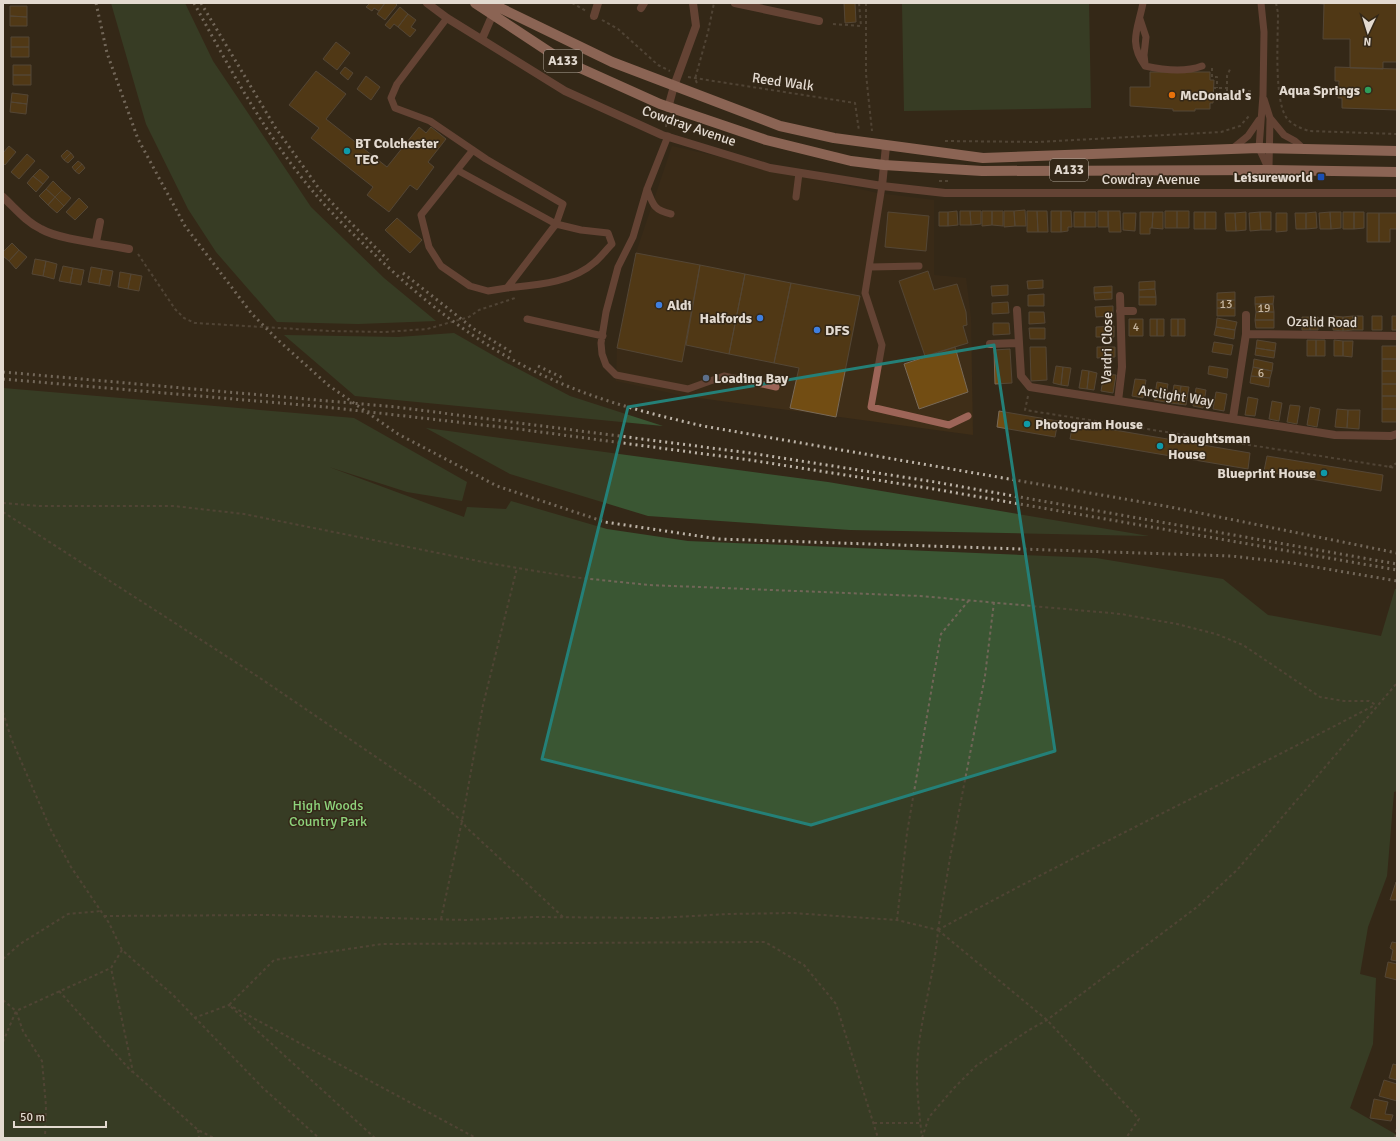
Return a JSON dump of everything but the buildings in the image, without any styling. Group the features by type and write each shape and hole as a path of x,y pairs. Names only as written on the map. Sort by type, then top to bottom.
{"main road":[{"name":"Cowdray Avenue","path":"475,3 492,16 560,59 668,108 766,140 844,159 884,165 982,171 1269,170 1397,172"},
{"name":"Cowdray Avenue","path":"490,3 612,62 780,126 834,138 983,158 1264,148 1397,151"}],"street":[{"name":"Cowdray Avenue","path":"427,3 447,18 565,90 668,136 770,168 882,186 945,193 1396,193"},
{"path":"594,16 598,3"},
{"path":"668,108 678,74 696,26 695,3"},
{"path":"735,3 819,21"},
{"path":"482,39 492,16"},
{"path":"882,186 886,146"},
{"path":"3,197 25,219 41,230 56,235 129,249"},
{"path":"96,242 100,222"},
{"name":"Vardri Close","path":"1118,401 1122,367 1120,296"},
{"path":"1017,310 1021,376 1030,386"},
{"path":"1120,311 1134,311"},
{"path":"1233,418 1246,334 1246,315"},
{"name":"Ozalid Road","path":"1246,334 1397,336"},
{"path":"990,344 1019,343"},
{"name":"Arclight Way","path":"1030,386 1335,435 1391,436 1397,434"}],"lane":[{"path":"1143,3 1135,36 1137,54 1145,66 1193,70 1202,66"},
{"path":"1261,3 1264,32 1263,95 1260,119 1269,170"},
{"path":"447,18 397,84 391,98 395,108 430,121 473,150 563,204 556,224 507,288"},
{"path":"1140,19 1146,37 1144,54 1145,66"},
{"path":"1263,95 1270,118 1284,135 1295,140 1304,149"},
{"path":"1264,148 1270,118"},
{"path":"1232,149 1248,136 1260,119"},
{"path":"668,136 647,189 633,237 618,267 606,312 603,336 602,354 606,365 616,375 688,389 724,376 776,387"},
{"path":"457,170 556,224 581,230 608,233 612,244 594,263 576,274 551,282 488,291 470,286 441,266 429,247 421,215 457,170 473,150"},
{"path":"796,197 799,173"},
{"path":"882,186 866,293 882,344 871,407 948,425 968,416"},
{"path":"647,189 654,205 661,211 671,214"},
{"path":"870,267 919,266"},
{"path":"527,319 603,336"}],"path":[{"path":"572,3 618,29 663,68"},
{"path":"701,95 702,88 695,80 714,3"},
{"path":"833,24 861,26 859,3"},
{"path":"866,3 866,74 872,137"},
{"path":"1276,3 1278,13 1279,87 1282,109 1287,119 1303,130 1310,132 1397,134"},
{"path":"1212,67 1212,77 1217,77 1217,88"},
{"path":"1231,67 1227,76 1227,91 1255,92"},
{"name":"Reed Walk","path":"678,74 695,80 855,103 859,134"},
{"path":"1255,97 1256,84"},
{"path":"1214,88 1227,88"},
{"path":"944,141 1038,142 1221,132 1240,126 1250,114"},
{"path":"660,123 673,128"},
{"path":"129,249 135,250 175,309 184,318"},
{"path":"1030,386 1025,410 1397,468"},
{"path":"1389,467 1397,463"},
{"path":"3,503 40,506 174,506 244,514 517,568 572,577 650,585 866,593 970,599 1068,611 1121,614 1177,624 1208,632 1243,645 1320,697 1344,701 1369,701 1376,705"},
{"path":"3,512 257,676 426,791 462,821 466,827 563,917"},
{"path":"441,919 462,821 483,704 517,568"},
{"path":"897,920 907,833 941,634 970,599"},
{"path":"922,1138 917,1054 924,1009 937,945 938,930 950,858 985,676 994,602"},
{"path":"922,1138 929,1117 954,1088 976,1066 1029,1030 1047,1020 1197,906 1237,870 1376,705 1397,683"},
{"path":"938,930 1019,885 1251,770 1376,705"},
{"path":"3,712 11,738 51,830 71,867 102,911 122,950 174,996 264,1088 319,1138"},
{"path":"3,959 20,944 58,919 75,912 102,911"},
{"path":"104,916 270,915 441,919 563,917 658,918 728,914 792,913 897,920 938,930 1047,1020 1139,1119 1126,1138"},
{"path":"194,1018 229,1005 274,960 382,944 765,942 804,965 836,1004 878,1138"},
{"path":"3,1042 16,1011 58,990 111,968 122,950"},
{"path":"111,968 133,1072"},
{"path":"58,990 133,1072 198,1130 214,1138"},
{"path":"3,1000 16,1011 23,1031 42,1061 46,1106 45,1138"},
{"path":"229,1005 375,1138"},
{"path":"229,1005 476,1138"},
{"path":"874,1123 920,1123"},
{"path":"1395,1138 1397,1128"},
{"path":"198,1130 199,1138"}],"highlighted area":[{"path":"994,345 1055,751 811,825 542,759 628,407"}],"shaded area":[{"path":"672,146 877,193 934,200 934,275 966,278 971,318 973,435 684,396 616,381 617,348 636,253"}],"green space":[{"path":"111,3 185,3 213,61 311,207 384,278 436,321 358,324 277,322 216,252 188,209 146,124"},
{"path":"902,3 1089,3 1091,108 904,111"},
{"path":"454,333 503,361 570,396 663,426 355,396 284,335 398,337"},
{"name":"High Woods Country Park","path":"3,388 354,418 467,482 462,501 407,492 329,467 464,517 467,507 506,509 511,501 607,529 688,541 1096,558 1223,579 1268,615 1381,636 1395,589 1397,589 1397,791 1394,792 1387,876 1368,927 1360,974 1376,978 1373,1044 1350,1108 1397,1135 1397,1138 3,1138"},
{"path":"426,428 828,482 1149,536 850,530 648,516 510,474"}],"railway":[{"path":"96,3 107,53 138,139 185,226 252,314 278,340 328,385 398,434 497,486 605,522 719,539 1231,556 1292,563 1397,581"},
{"path":"194,3 265,127 298,173 329,210 392,271 434,307 478,339 502,354 551,379 606,400 645,412 703,426 1165,506 1397,553"},
{"path":"201,3 275,127 320,190 388,260"},
{"path":"403,273 474,329 511,352"},
{"path":"538,366 563,378"},
{"path":"3,372 396,407 750,453 935,482 1397,564"},
{"path":"3,379 326,407 518,429 750,460 934,489 1397,570"}],"place":[{"name":"Aqua Springs","path":"1368,90"},
{"name":"McDonald's","path":"1172,95"},
{"name":"BT Colchester TEC","path":"347,151"},
{"name":"Leisureworld","path":"1321,177"},
{"name":"Aldi","path":"659,305"},
{"name":"Halfords","path":"760,318"},
{"name":"DFS","path":"817,330"},
{"name":"Loading Bay","path":"706,378"},
{"name":"Photogram House","path":"1027,424"},
{"name":"Draughtsman House","path":"1160,446"},
{"name":"Blueprint House","path":"1324,473"}]}
